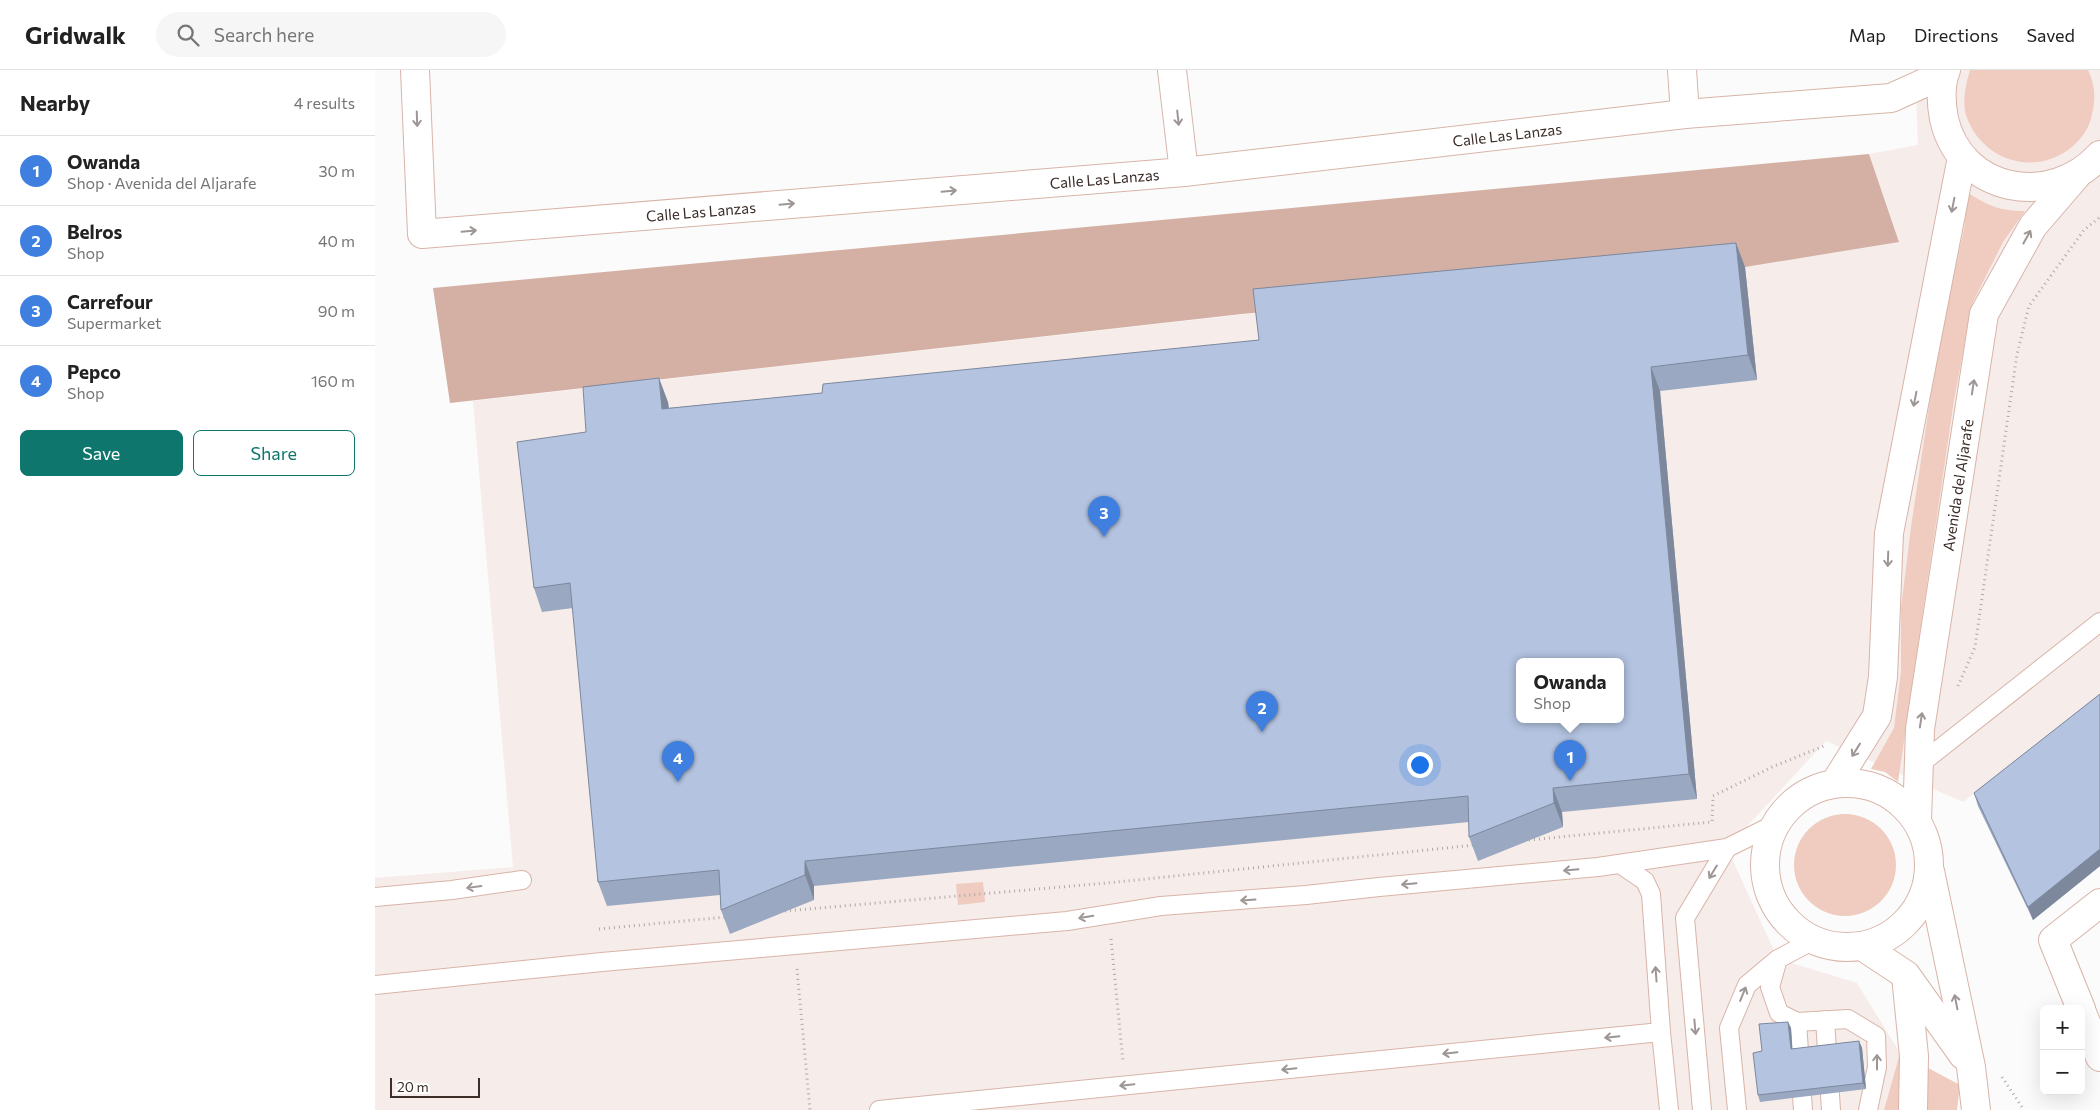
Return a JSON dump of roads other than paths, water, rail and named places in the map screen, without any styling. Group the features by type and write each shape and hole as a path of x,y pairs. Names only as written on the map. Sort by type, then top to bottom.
{"main road":[{"name":"Calle Las Lanzas","path":"415,70 422,234 1183,172 1685,114 1891,98 1945,72"},
{"path":"1172,70 1183,172"},
{"path":"1682,70 1685,114"},
{"path":"1945,72 1941,104 1947,132 1962,157 1986,177 2016,187 2047,187 2076,176 2100,155"},
{"path":"1835,783 1877,716 1883,677 1889,533 1962,157"},
{"name":"Avenida del Aljarafe","path":"1917,821 1920,729 1984,314 2033,226 2076,176"},
{"path":"1930,867 1924,894 1909,918 1888,936 1862,946 1838,947 1814,940 1791,925 1774,903 1766,876 1767,849 1777,823 1792,804 1812,791 1835,783 1859,784 1882,790 1902,803 1917,821 1927,843 1930,867 1971,1067 1976,1110"},
{"path":"2079,1005 2053,940 2100,904"},
{"path":"1862,946 1906,975 1971,1067"},
{"path":"1906,975 1914,1056 1913,1110"},
{"path":"2085,1019 2100,1056"}],"lane":[{"path":"1919,765 2100,622"},
{"path":"375,985 602,962 1067,921 1161,906 1306,895 1379,886 1620,864 1727,848 1777,823"},
{"path":"1702,1110 1685,918 1727,848"},
{"path":"1620,864 1645,881 1651,894 1669,1110"},
{"path":"375,897 452,890 522,880"},
{"path":"1737,1110 1729,1028 1747,985 1778,959 1814,940"},
{"path":"1778,959 1770,987 1779,1013 1797,1022 1848,1019 1876,1036 1877,1067 1869,1110"},
{"path":"1825,1020 1831,1110"},
{"path":"1797,1022 1803,1110"},
{"path":"879,1110 1661,1032"}],"place":[{"name":"Carrefour","path":"1104,537"},
{"name":"Belros","path":"1262,732"},
{"name":"Owanda","path":"1570,781"},
{"name":"Pepco","path":"678,782"}]}
